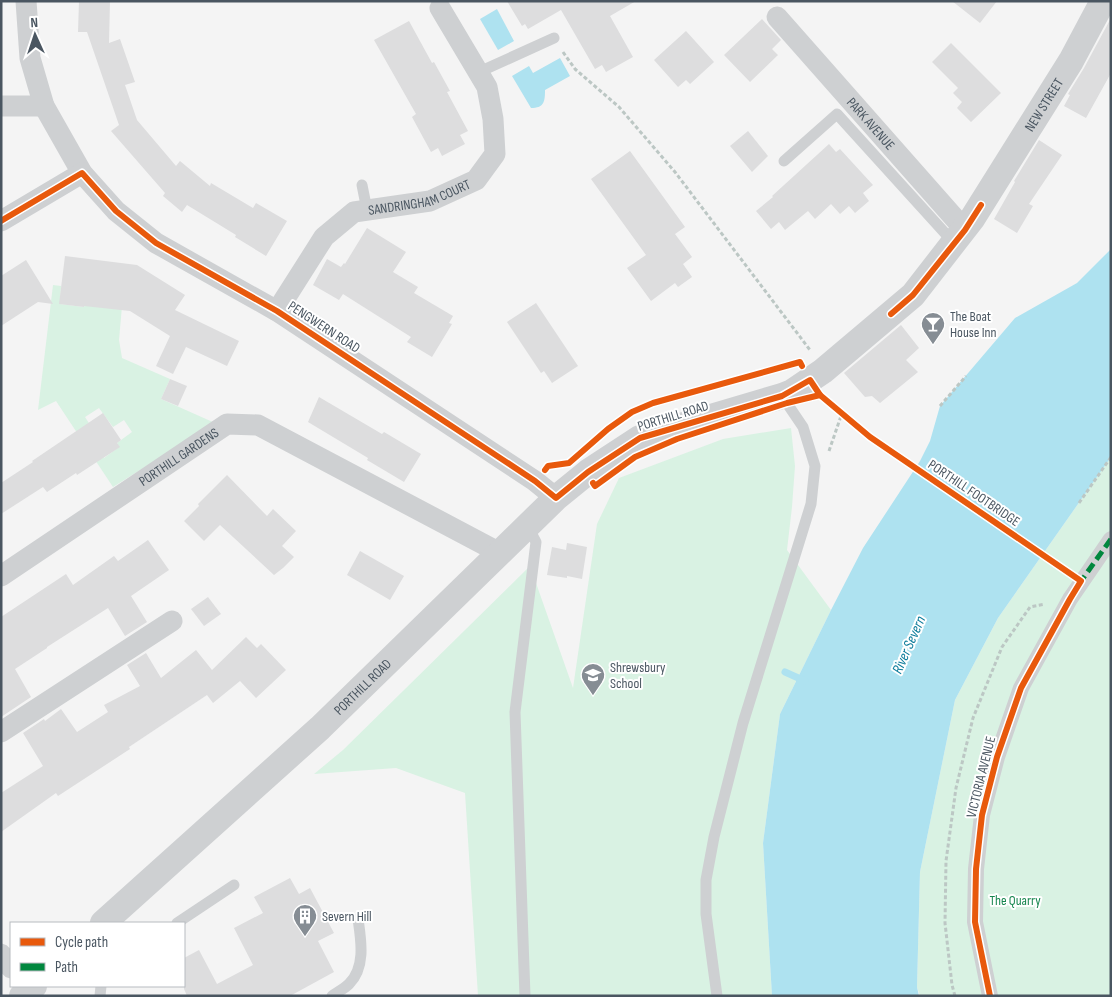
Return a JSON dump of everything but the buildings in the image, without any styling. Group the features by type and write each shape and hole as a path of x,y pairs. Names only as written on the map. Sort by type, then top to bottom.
{"street":[{"name":"PENGWERN ROAD","path":"26,1 30,58 44,106 82,173 116,211 156,243 277,311 535,481 556,498"},
{"name":"NEW STREET","path":"981,205 1071,61 1103,1"},
{"name":"SANDRINGHAM COURT","path":"277,311 324,237 354,212 430,201 476,180 495,154 493,119 487,87 439,4"},
{"name":"PARK AVENUE","path":"777,17 959,237"},
{"path":"1,106 44,106"},
{"path":"1,221 82,173"},
{"name":"PORTHILL ROAD","path":"104,922 320,728 556,498 588,472 640,438 782,396 792,392 823,372 913,295 959,237 981,205"},
{"name":"PORTHILL GARDENS","path":"1,576 227,424 258,425 500,553"},
{"name":"VICTORIA AVENUE","path":"990,996 975,922 976,869 982,815 996,757 1021,688 1070,599 1111,539"},
{"path":"1,732 172,621"},
{"path":"1,954 10,967"}],"lane":[{"path":"479,72 554,38"},
{"path":"784,161 837,114 959,237"},
{"path":"362,185 367,210"},
{"path":"717,996 706,914 706,880 743,723 811,504 815,466 803,426 782,396"},
{"path":"525,996 515,712 536,542 528,526"},
{"path":"178,922 234,885"},
{"path":"332,996 349,984 357,972 362,949 358,919"}],"path":[{"path":"554,38 575,69 618,106 675,172 813,355"},
{"path":"940,406 966,376"},
{"path":"1079,503 1111,457"}],"green space":[{"path":"53,285 61,286 60,304 84,307 86,292 123,295 119,340 122,358 170,379 161,399 215,423 113,487 56,401 38,410","holes":["99,408 113,427 124,420 132,432 117,443 119,447 104,458 91,438 96,434 85,417"]},
{"name":"Shrewsbury School","path":"791,428 795,466 787,550 831,610 780,714 763,843 772,996 478,996 465,793 396,768 314,774 343,750 530,566 573,688 597,524 619,478 723,439"},
{"name":"The Quarry","path":"1111,457 1111,996 920,996 917,987 920,872 955,700 998,618"}],"water":[{"path":"497,9 514,41 498,50 480,19"},
{"path":"560,58 570,76 545,90 543,104 539,107 531,108 512,76 529,66 533,73"},
{"name":"River Severn","path":"1111,249 1111,457 998,618 955,700 920,872 917,987 919,996 772,996 763,843 780,714 863,548 920,461 930,441 940,406 1015,318 1077,283"}],"waterway":[{"path":"785,672 805,681"}],"marked path":[{"path":"1079,584 1111,539"}],"cycle path":[{"name":"PORTHILL FOOTBRIDGE","path":"1,221 82,173 116,211 156,243 277,311 535,481 556,498 588,472 640,438 782,396 810,380 820,395 870,437 1081,581 1021,688 997,757 982,815 976,869 975,922 990,996"},
{"path":"891,314 913,295 965,230 981,205"},
{"path":"545,470 548,466 569,463 608,429 632,412 653,403 800,362 802,366"},
{"path":"593,483 595,486 635,457 677,439 787,403 820,395"}],"place":[{"name":"The Boat House Inn","path":"933,345"},
{"name":"Shrewsbury School","path":"593,696"},
{"name":"Severn Hill","path":"305,937"}]}
